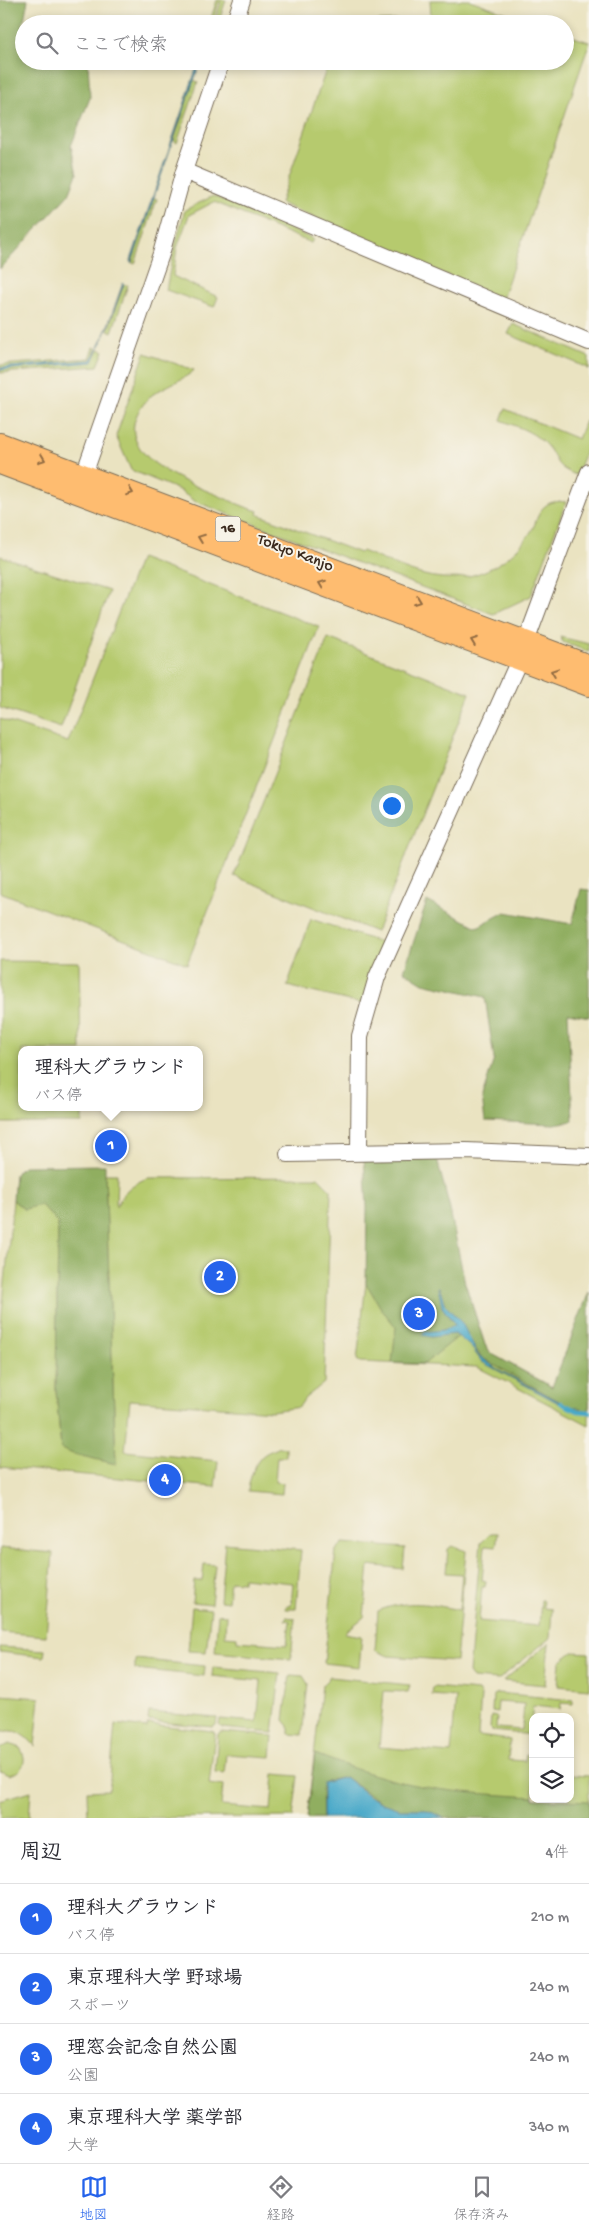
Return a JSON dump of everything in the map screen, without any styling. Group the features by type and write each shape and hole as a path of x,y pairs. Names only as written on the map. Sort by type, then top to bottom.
{"highway":[{"name":"Tokyo Kanjo","path":"0,444 81,484 523,650 589,666"},
{"name":"Tokyo Kanjo","path":"0,463 81,484"},
{"name":"Tokyo Kanjo","path":"523,650 589,685"}],"street":[{"path":"237,15 242,0"},
{"path":"81,484 161,254 184,171 218,70"},
{"path":"184,171 589,342"},
{"path":"360,1152 360,1036 377,977 523,650 589,472"},
{"path":"288,1154 466,1151 589,1156"}],"green space":[{"path":"0,0 28,0 25,15 15,15 15,70 88,70 90,98 71,146 77,174 69,194 0,269"},
{"path":"217,0 226,0 221,15 217,15 221,3 219,2 215,15 212,15"},
{"path":"430,0 470,0 512,15 431,15"},
{"path":"574,37 589,42 502,299 280,203 326,70 574,70"},
{"path":"194,80 198,82 177,143 174,141"},
{"path":"213,196 313,239 311,243 214,202 189,215 177,248 173,276 218,297 214,307 166,290 174,249 185,210"},
{"path":"154,198 157,199 135,264 132,263"},
{"path":"124,284 128,285 112,332 108,330"},
{"path":"513,324 589,357 589,370 508,334"},
{"path":"94,347 96,348 92,360 0,368 0,365 90,358"},
{"path":"99,349 104,351 98,366 0,373 0,370 93,362"},
{"path":"145,353 194,370 192,373 152,395 138,413 134,430 138,445 149,458 164,470 199,488 258,511 257,514 360,553 362,551 411,571 432,577 455,578 469,576 493,567 515,551 532,530 545,506 555,502 566,502 531,596 493,614 194,501 179,490 131,470 116,436"},
{"path":"505,409 578,439 585,421 589,422 589,442 576,475 562,468 539,438 501,420"},
{"path":"0,556 109,591 61,728 0,708"},
{"path":"140,558 319,627 187,964 0,892 0,719 68,742"},
{"path":"560,637 589,644 589,652 563,642"},
{"path":"328,638 470,693 376,932 234,876"},
{"path":"581,889 589,890 589,1017 568,1013 573,1121 554,1124 485,1121 482,1097 494,1059 485,997 423,983 404,971 427,901 477,927 505,912 572,924"},
{"path":"311,919 385,944 362,1004 287,986"},
{"path":"0,961 79,962 81,1046 18,1046 18,1111 82,1111 82,1123 0,1123"},
{"path":"364,1159 437,1159 449,1205 465,1283 485,1345 490,1353 552,1387 589,1292 589,1411 566,1405 482,1358 467,1336 462,1323 445,1305 439,1287 442,1307 455,1325 444,1330 424,1333 431,1337 451,1333 459,1336 424,1364 392,1363 396,1327 382,1310 366,1283 367,1207"},
{"path":"105,1165 116,1464 73,1454 61,1449 56,1390 58,1223 41,1205 24,1209 13,1200 15,1174 23,1166"},
{"path":"105,1174 117,1174 116,1207 128,1189 147,1178 318,1177 331,1190 324,1383 305,1398 299,1407 272,1411 130,1400 125,1451 218,1461 215,1487 0,1467 0,1333 13,1200 24,1209 41,1205 58,1223 56,1390 61,1449 116,1464"},
{"path":"368,1251 465,1283 485,1345 490,1353 556,1389 589,1399 589,1425 477,1367 360,1362 357,1360"},
{"path":"280,1447 286,1448 286,1457 277,1457 275,1482 283,1483 282,1494 248,1491 255,1465 261,1457"},
{"path":"491,1533 498,1533 496,1547 485,1546 482,1580 486,1581 485,1587 482,1587 479,1621 539,1626 541,1600 544,1600 543,1608 552,1609 550,1638 498,1680 473,1678 469,1673 481,1543"},
{"path":"225,1543 301,1550 296,1609 286,1609 286,1606 291,1606 293,1583 243,1578 243,1582 230,1581 228,1602 220,1601"},
{"path":"343,1543 405,1548 403,1569 369,1565 364,1617 344,1633 362,1636 359,1667 324,1663 336,1550"},
{"path":"452,1546 466,1551 456,1661 388,1656 375,1650 378,1611 388,1607 409,1604 459,1610 462,1574 446,1573 448,1549"},
{"path":"0,1548 53,1553 46,1636 0,1632"},
{"path":"204,1564 215,1565 211,1604 192,1602 194,1581 202,1581"},
{"path":"192,1607 211,1609 206,1652 188,1651"},
{"path":"218,1614 226,1615 225,1636 237,1637 237,1641 287,1645 290,1621 285,1620 286,1617 295,1618 291,1659 215,1652"},
{"path":"549,1643 545,1685 503,1681"},
{"path":"0,1647 45,1650 44,1657 0,1652"},
{"path":"573,1652 589,1653 589,1689 558,1686 560,1662"},
{"path":"135,1659 205,1666 204,1676 135,1669"},
{"path":"213,1667 280,1673 273,1733 222,1728 219,1725 220,1719 257,1722 261,1681 212,1676"},
{"path":"290,1675 303,1676 308,1684 302,1735 289,1734 289,1726 284,1720"},
{"path":"330,1677 410,1685 408,1692 384,1691 379,1747 451,1753 456,1697 432,1695 433,1687 478,1691 481,1695 478,1736 510,1740 508,1760 525,1761 526,1755 529,1755 529,1803 574,1803 574,1775 589,1776 589,1818 444,1818 424,1809 322,1807 323,1818 307,1818 322,1685"},
{"path":"497,1693 573,1700 573,1704 561,1703 560,1709 533,1706 532,1713 529,1713 529,1735 493,1731 490,1728 491,1716 497,1717 496,1728 522,1730 524,1704 498,1702 497,1712 492,1711 493,1695"},
{"path":"0,1695 40,1698 35,1746 20,1733 5,1731 0,1733"},
{"path":"149,1712 217,1718 216,1725 213,1727 148,1721"},
{"path":"115,1724 147,1728 148,1724 213,1731 215,1734 209,1784 223,1786 221,1806 271,1810 274,1774 298,1776 293,1817 88,1818 87,1791 109,1790"},
{"path":"221,1732 273,1736 271,1757 226,1754 224,1773 215,1772 218,1734"},
{"path":"10,1744 20,1748 24,1760 19,1771 10,1775 0,1771 0,1748"},
{"path":"315,1754 374,1775 425,1787 471,1793 529,1797 529,1803 589,1801 589,1818 444,1818 424,1809 399,1809 382,1803 345,1777 326,1781 322,1789 323,1818 307,1818"},
{"path":"31,1791 29,1818 0,1818 0,1800"}],"water":[{"path":"196,70 198,70 174,136 107,327"},
{"path":"107,329 93,362 0,370 0,368 92,360"},
{"path":"438,1287 445,1305 462,1323 478,1355 497,1369 566,1405 566,1407 482,1362 471,1347 455,1334 431,1337 422,1335 424,1332 444,1330 455,1325 442,1307"},
{"path":"345,1777 369,1796 382,1803 399,1809 424,1809 444,1818 323,1818 323,1783"}],"pier":[{"path":"128,262 134,264 127,285 120,282"}],"waterway":[{"path":"561,1403 578,1411 589,1412"}],"place":[{"name":"理科大グラウンド","path":"111,1146"},
{"name":"東京理科大学 野球場","path":"220,1277"},
{"name":"理窓会記念自然公園","path":"419,1314"},
{"name":"東京理科大学 薬学部","path":"165,1480"}]}
